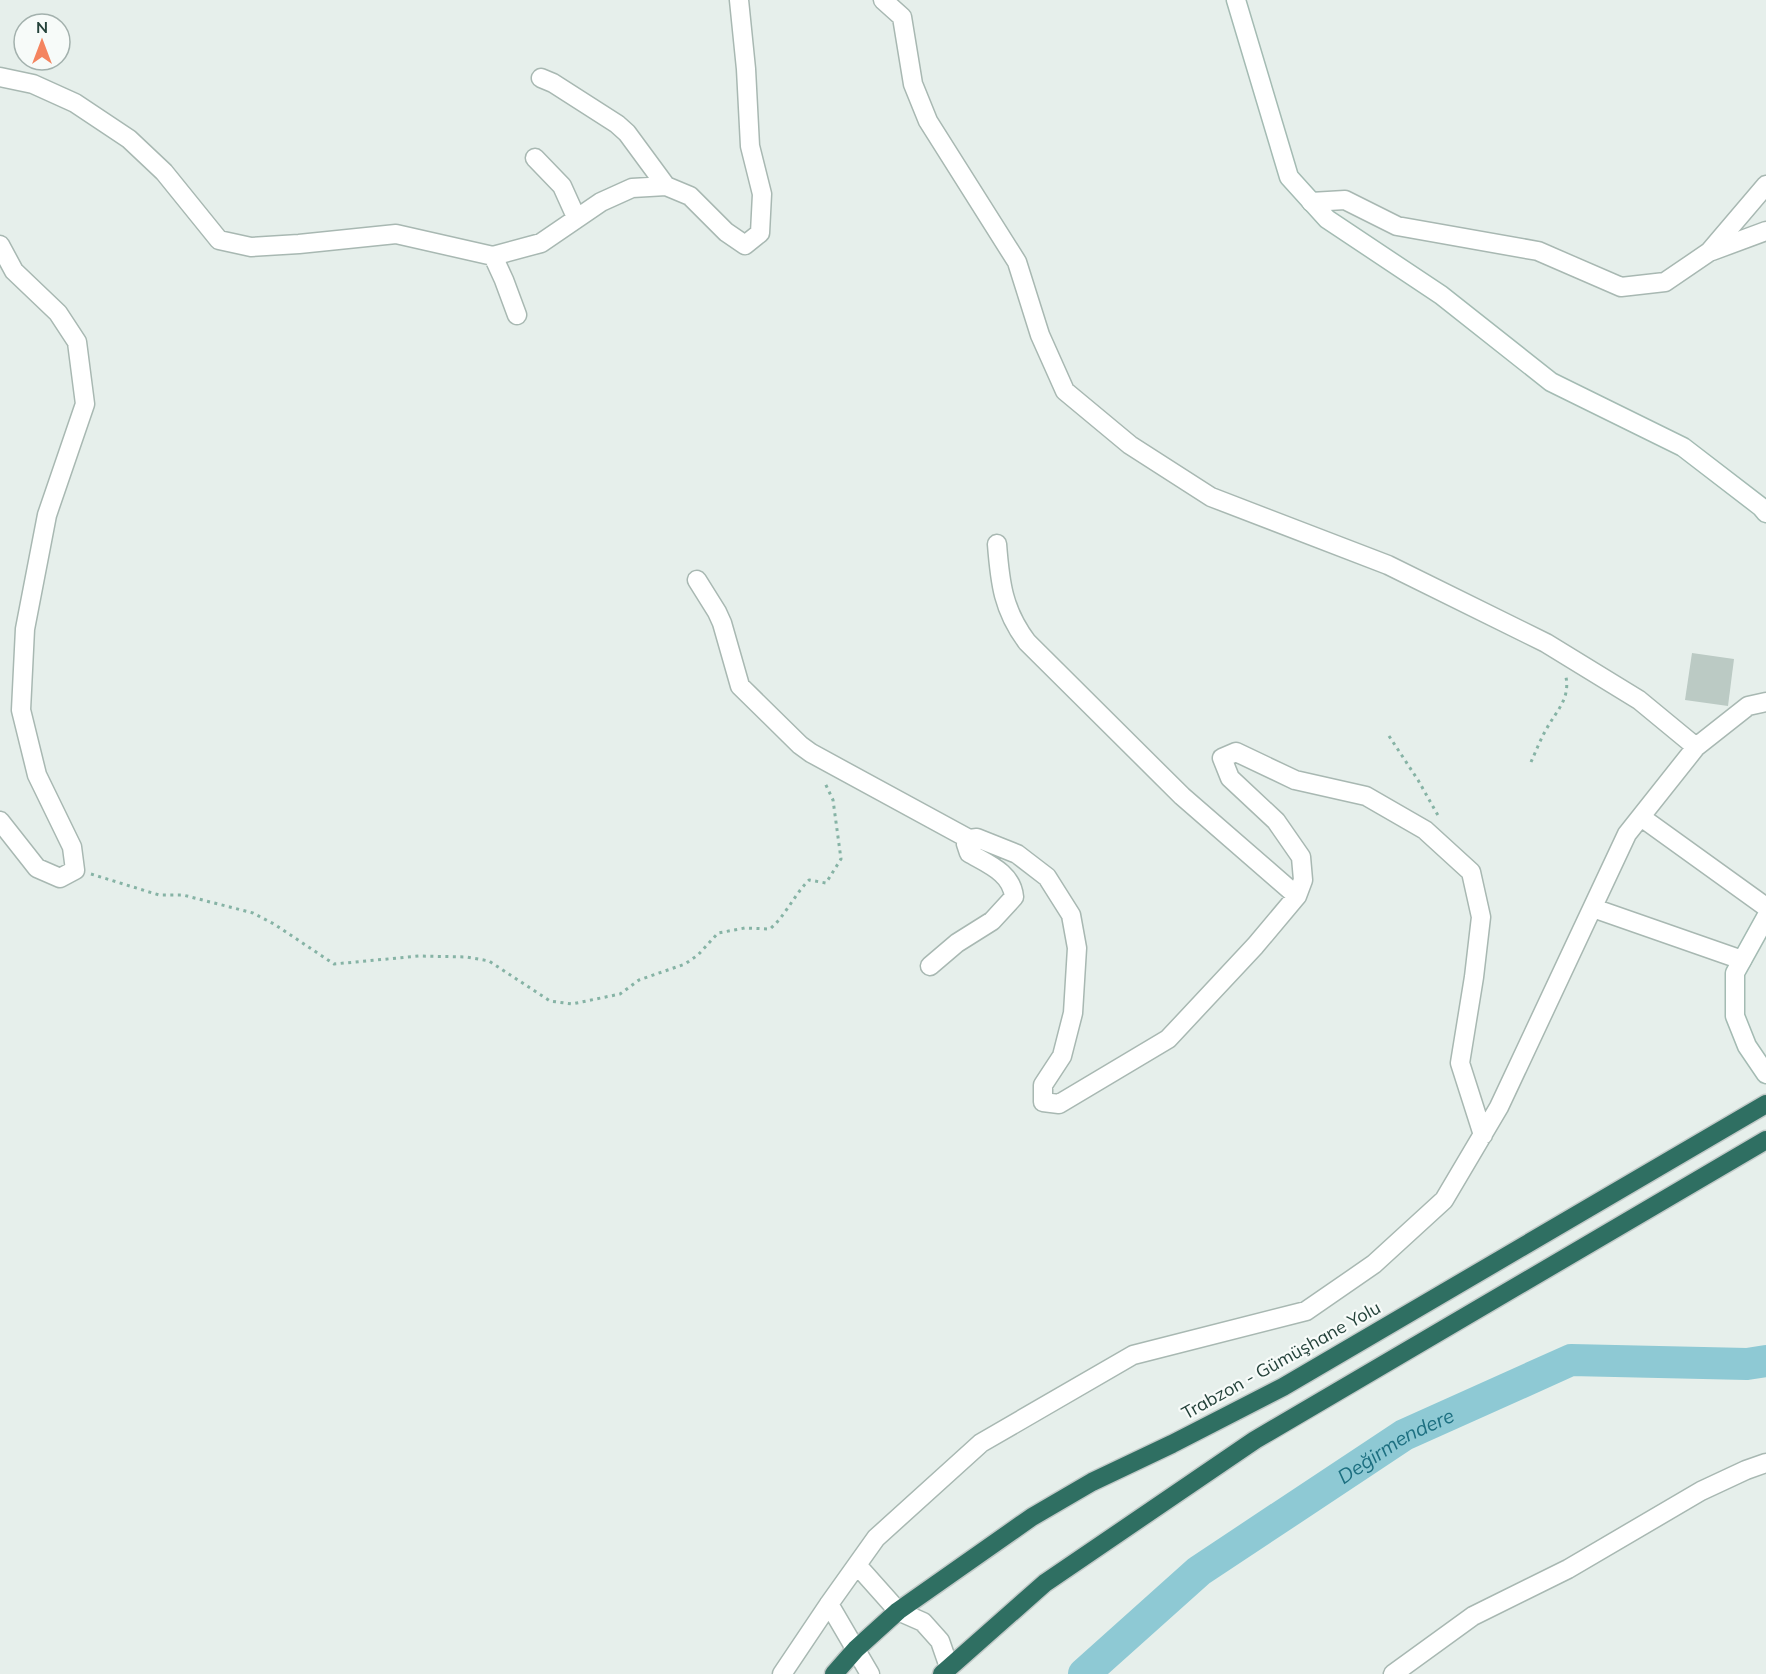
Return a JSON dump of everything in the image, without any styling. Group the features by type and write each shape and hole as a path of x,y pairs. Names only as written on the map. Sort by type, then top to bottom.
{"highway":[{"name":"Trabzon - Gümüşhane Yolu","path":"834,1674 856,1649 898,1611 1032,1517 1072,1494 1283,1387 1766,1104"},
{"path":"945,1670 1045,1584 1255,1440 1766,1140"}],"street":[{"path":"0,77 33,84 75,103 129,140 164,172 219,240 251,247 396,234 493,256 541,243 576,217 601,202 632,188 666,186 690,195 726,232 745,244 760,233 762,194 750,146 739,0"},
{"path":"883,0 902,17 913,84 928,121 1017,262 1040,335 1065,391 1130,445 1210,497 1388,565 1546,643 1640,700 1696,747"},
{"path":"1236,0 1289,177 1327,219 1441,295 1551,382 1683,447 1766,513"},
{"path":"542,78 617,124 627,133 666,186"},
{"path":"536,158 562,186 576,217"},
{"path":"1709,252 1766,185"},
{"path":"1311,202 1344,200 1397,226 1539,251 1621,286 1665,282 1709,252 1766,231"},
{"path":"0,245 14,271 58,313 77,342 85,404 47,515 25,629 21,710 37,775 72,847 75,870 60,878 37,868 0,821"},
{"path":"493,256 517,315"},
{"path":"997,544 1000,583 1006,607 1011,619 1027,642 1182,796 1297,897"},
{"path":"697,580 722,623 740,686 800,745 969,839 976,838 1017,854 1047,877 1071,915 1077,948 1073,1013 1062,1056 1043,1085 1042,1102 1059,1104 1168,1040 1297,897 1303,880 1301,857 1276,821 1230,778 1222,758 1236,752 1295,780 1366,796 1425,830 1471,872 1481,917 1460,1063 1483,1135"},
{"path":"782,1674 876,1538 981,1443 1133,1355 1306,1311 1374,1264 1444,1200 1499,1107 1627,834 1696,747 1748,706 1766,702"},
{"path":"1641,817 1766,907"},
{"path":"930,966 957,943 992,921 1014,897 1013,886 998,869 969,853 966,844 969,839"},
{"path":"1593,908 1742,960"},
{"path":"1766,917 1735,973 1735,1016 1748,1046 1766,1074"},
{"path":"1393,1674 1473,1616 1575,1565 1701,1491 1766,1463"},
{"path":"857,1565 898,1611 923,1622 940,1641 945,1670"},
{"path":"829,1604 870,1674"}],"path":[{"path":"1531,762 1546,728 1566,698 1568,686 1565,674"},
{"path":"1389,736 1437,814 1447,837 1447,850"},
{"path":"75,870 159,895 183,895 253,913 274,924 334,964 419,956 467,957 489,961 550,1001 572,1004 620,994 639,980 685,964 698,955 718,933 745,928 770,929 779,921 800,889 809,880 826,883 841,859 833,800 811,753"}],"building":[{"path":"1692,653 1734,659 1728,706 1685,700"}],"waterway":[{"name":"Değirmendere","path":"1084,1674 1199,1571 1404,1435 1571,1360 1747,1364 1766,1361"}]}
